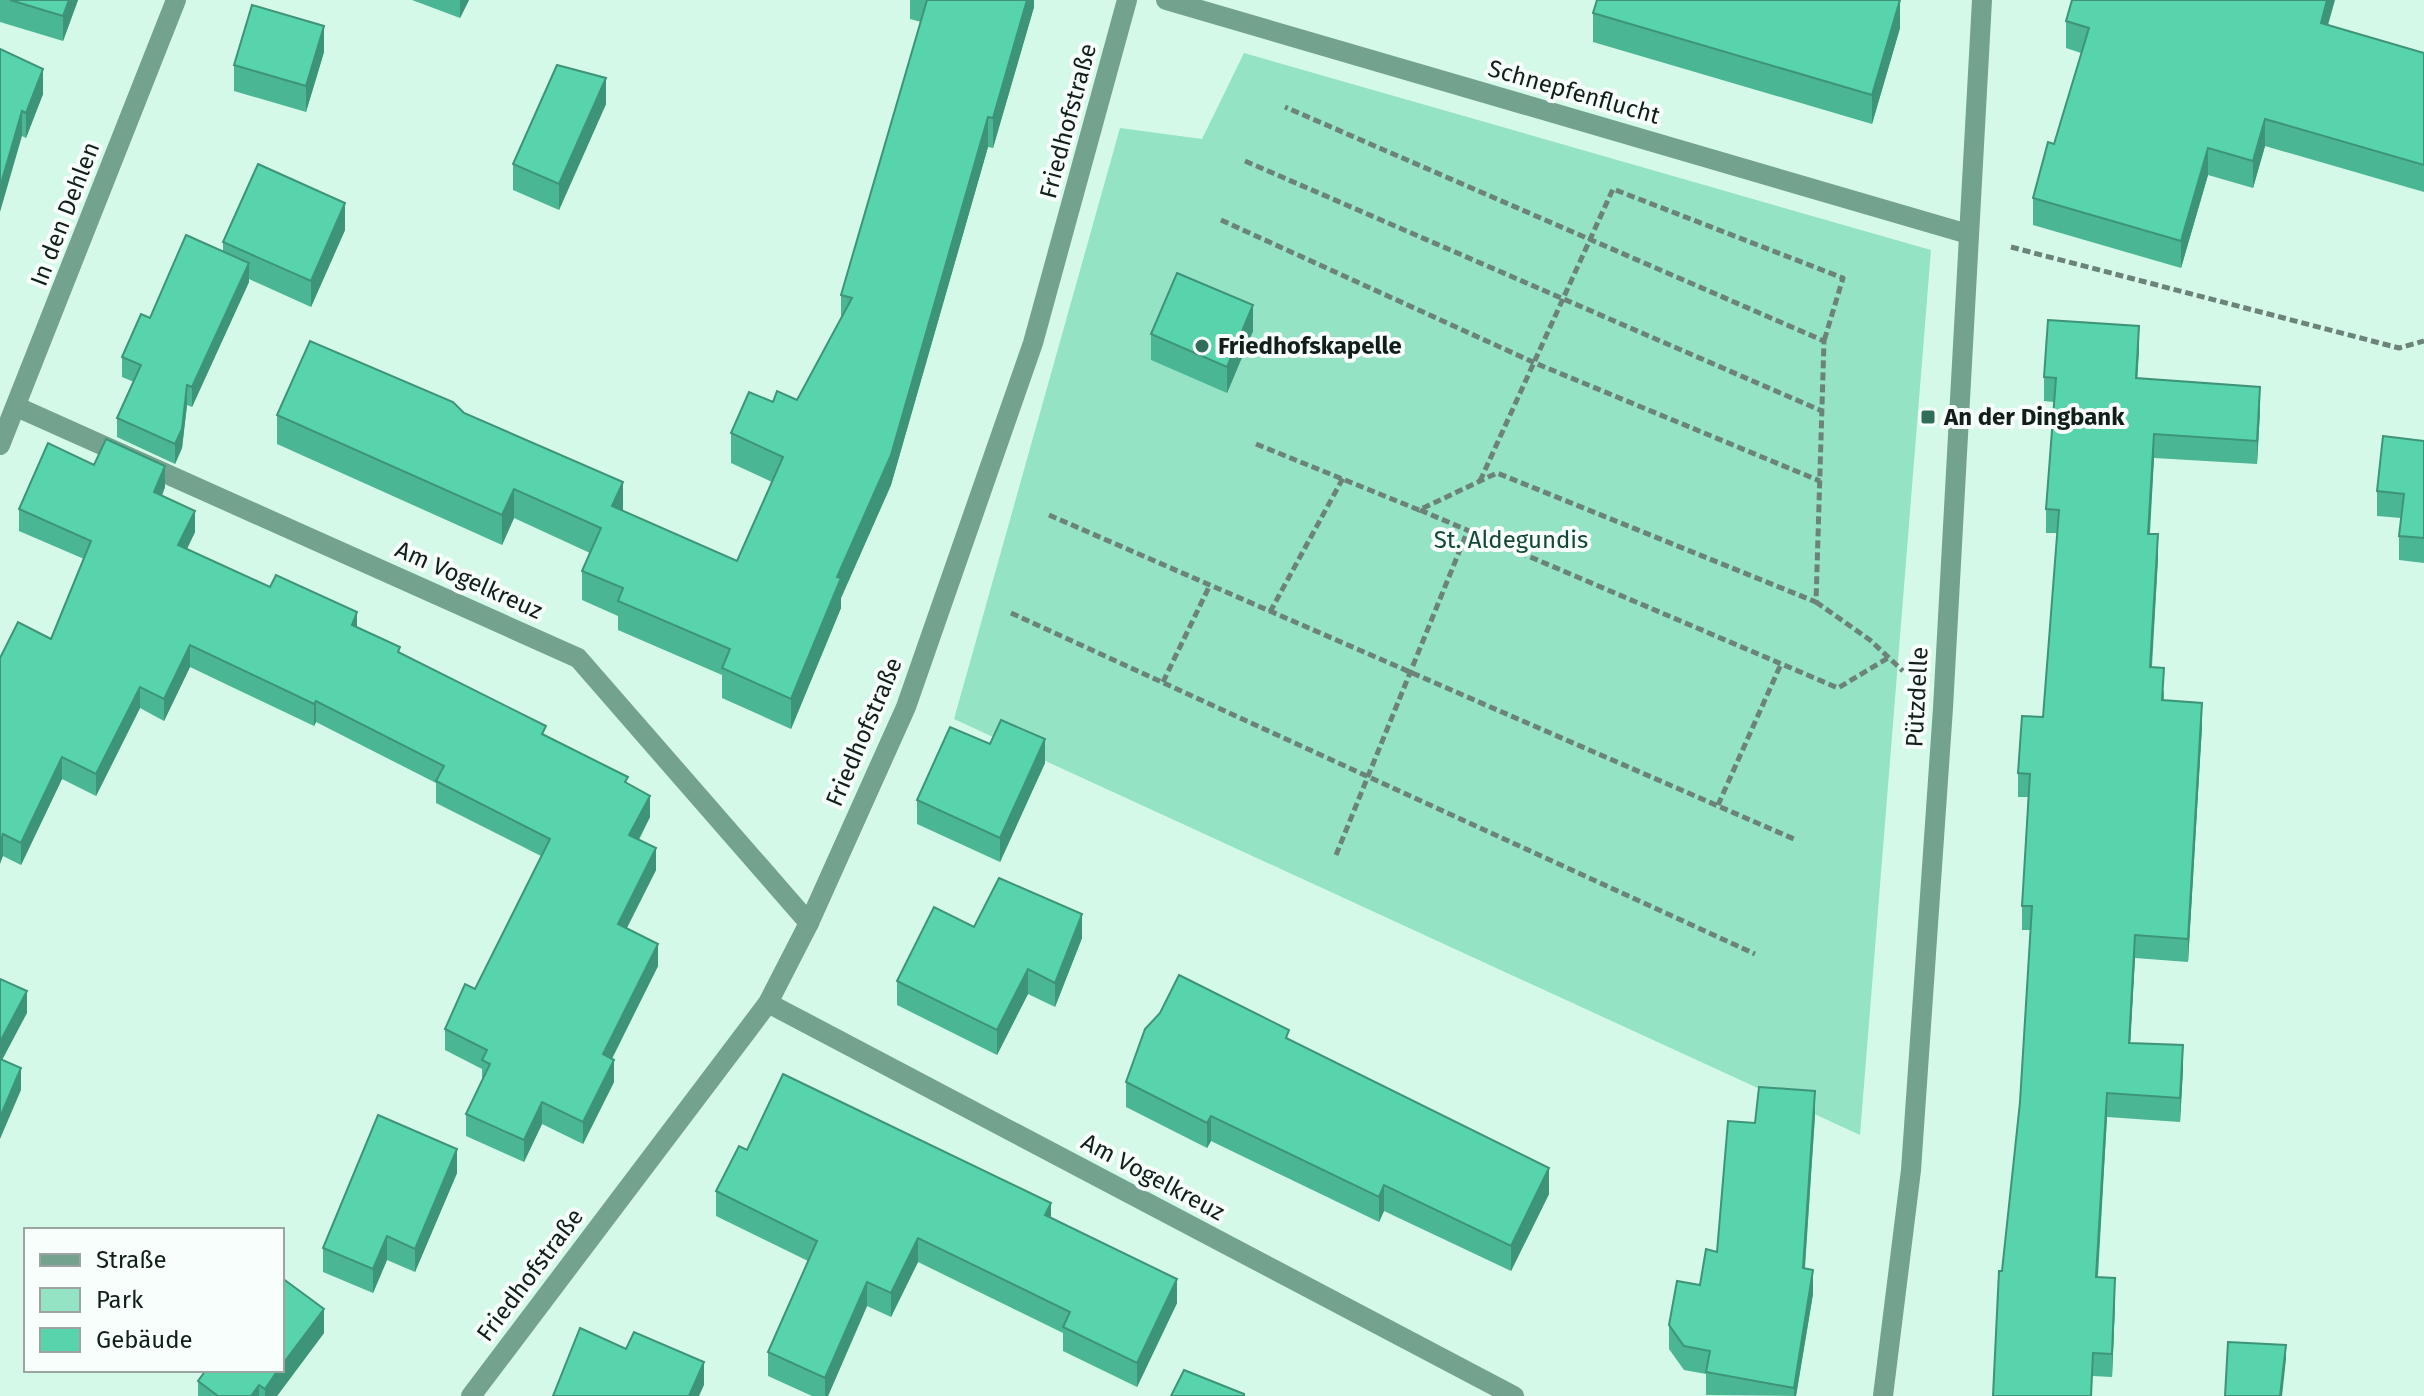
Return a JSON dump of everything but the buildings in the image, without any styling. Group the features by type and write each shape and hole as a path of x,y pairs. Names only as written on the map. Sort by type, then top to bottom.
{"street":[{"name":"In den Dehlen","path":"0,445 176,0"},
{"name":"Friedhofstraße","path":"471,1396 768,1003 809,923 906,707 1033,343 1127,0"},
{"name":"Schnepfenflucht","path":"1166,0 1968,234"},
{"name":"Pützdelle","path":"1883,1396 1911,1170 1943,708 1982,0"},
{"name":"Am Vogelkreuz","path":"17,407 578,658 809,923"},
{"name":"Am Vogelkreuz","path":"768,1003 1514,1396"}],"path":[{"path":"1285,107 1824,341"},
{"path":"1245,161 1564,302 1822,411"},
{"path":"1480,481 1613,189 1843,278 1824,341 1816,602"},
{"path":"1221,220 1535,363 1820,481"},
{"path":"1968,234 2399,348 2424,341"},
{"path":"1256,444 1468,530 1838,688 1888,658"},
{"path":"1419,510 1497,473 1816,602 1870,640 1943,708"},
{"path":"1270,612 1343,478"},
{"path":"1049,515 1794,839"},
{"path":"1336,855 1468,530"},
{"path":"1163,682 1210,585"},
{"path":"1011,613 1755,954"},
{"path":"1718,806 1781,664"}],"green space":[{"name":"St. Aldegundis","path":"1244,53 1931,250 1860,1135 954,719 1120,128 1202,139"}],"place":[{"name":"Friedhofskapelle","path":"1202,346"},
{"name":"An der Dingbank","path":"1928,417"}]}
